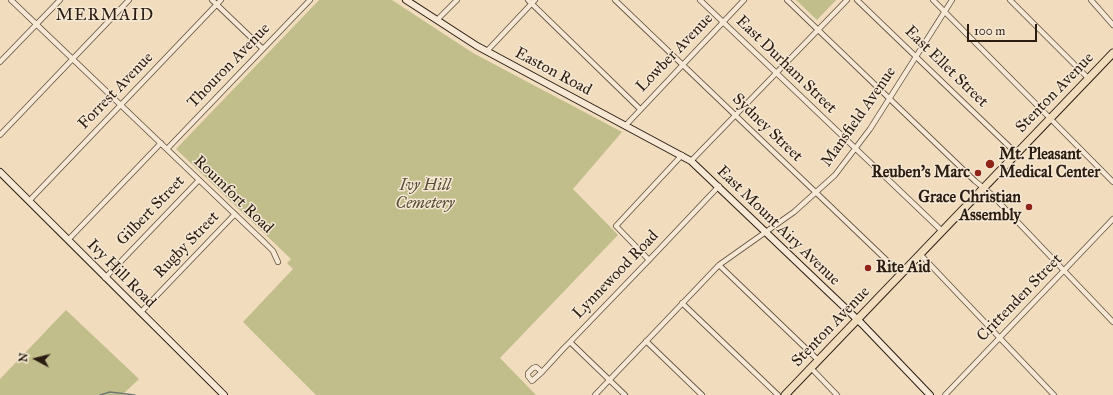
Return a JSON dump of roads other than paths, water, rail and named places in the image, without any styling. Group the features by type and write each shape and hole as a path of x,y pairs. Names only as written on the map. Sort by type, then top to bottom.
{"main road":[{"name":"Easton Road","path":"406,0 487,52 692,161"},
{"name":"Stenton Avenue","path":"785,395 1113,53"},
{"name":"East Mount Airy Avenue","path":"692,161 857,319 930,395"},
{"name":"Ivy Hill Road","path":"0,172 224,395"}],"street":[{"path":"11,0 161,143 68,240"},
{"path":"0,62 60,0"},
{"path":"0,135 129,0"},
{"path":"212,0 263,49"},
{"name":"Forrest Avenue","path":"29,201 221,0"},
{"name":"Thouron Avenue","path":"167,149 310,0"},
{"path":"437,20 457,0"},
{"name":"Sydney Street","path":"615,0 901,274"},
{"name":"East Durham Street","path":"700,0 942,231"},
{"name":"Lowber Avenue","path":"626,125 744,0"},
{"path":"787,0 983,188 1113,322"},
{"path":"692,161 847,0"},
{"name":"East Ellet Street","path":"857,0 1016,153"},
{"path":"933,0 1113,182"},
{"name":"Mansfield Avenue","path":"595,395 719,265 766,232 816,193 835,175 856,150 952,0"},
{"path":"1010,0 1088,78"},
{"path":"1091,0 1113,24"},
{"path":"487,52 531,1 640,109"},
{"name":"Roumfort Road","path":"161,143 273,251 278,262"},
{"path":"649,260 616,226 682,155"},
{"name":"Gilbert Street","path":"105,278 199,180"},
{"name":"Lynnewood Road","path":"542,372 536,368 531,369 528,374 532,381 542,372 719,186"},
{"name":"Rugby Street","path":"141,312 235,214"},
{"name":"Crittenden Street","path":"945,395 1113,219"},
{"path":"920,254 1054,395"},
{"path":"719,265 818,360"},
{"path":"682,303 778,395"},
{"path":"646,341 702,395"},
{"path":"570,342 625,395"},
{"path":"811,368 837,395"}],"waterway":[{"path":"100,395 110,392 135,395"}],"place":[{"name":"Mt. Pleasant Medical Center","path":"990,164"},
{"name":"Reuben's Marc","path":"978,173"},
{"name":"Grace Christian Assembly","path":"1029,207"},
{"name":"Rite Aid","path":"868,268"}],"district":[{"name":"MERMAID","path":"105,16"}],"park label":[{"name":"Ivy Hill Cemetery","path":"425,195"}]}
